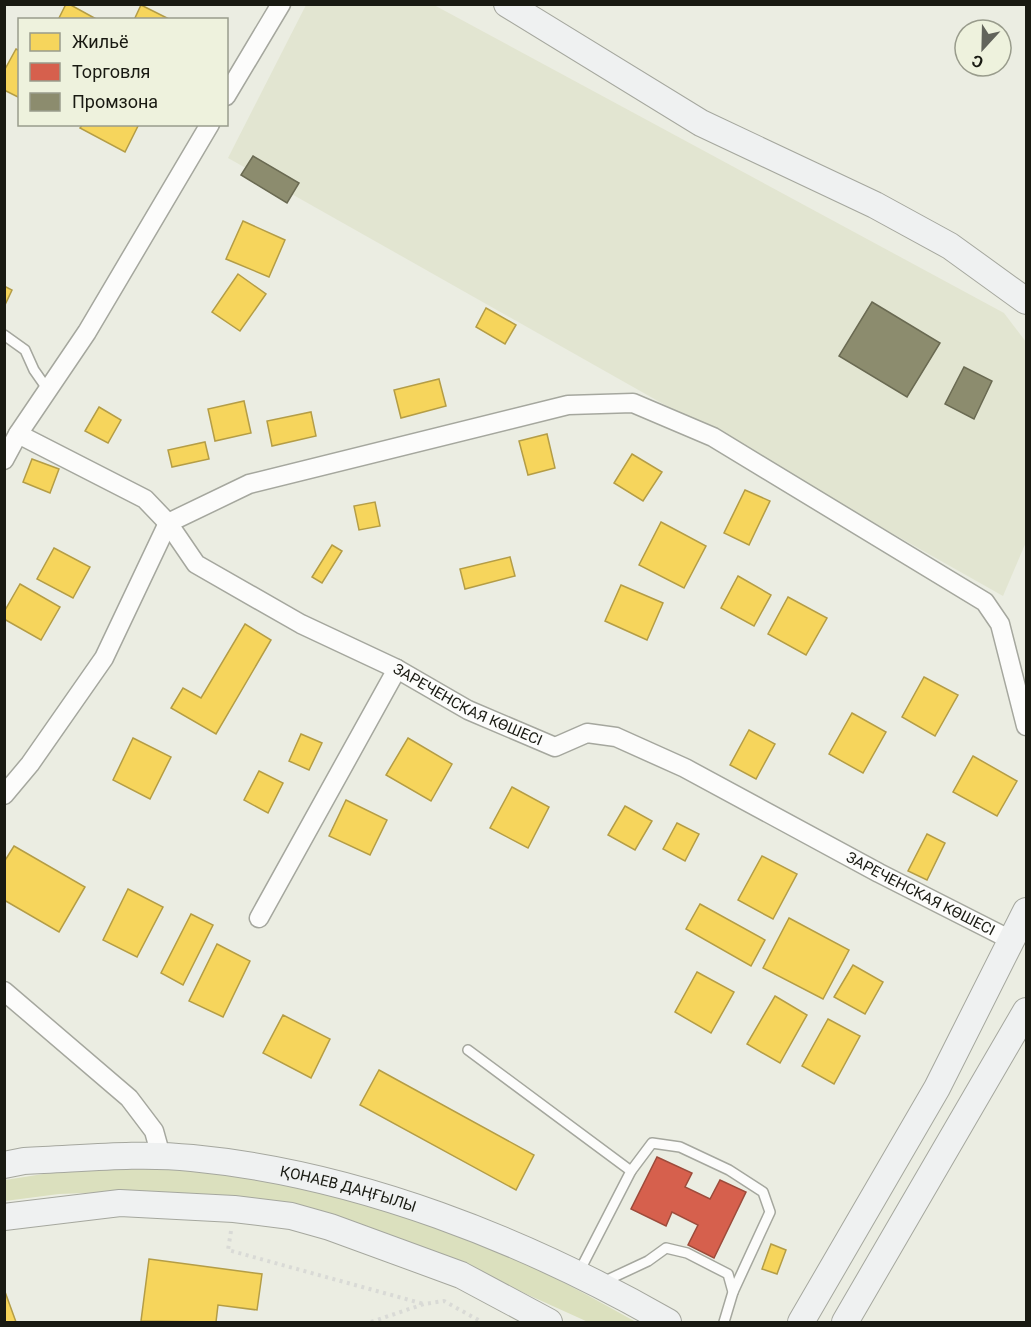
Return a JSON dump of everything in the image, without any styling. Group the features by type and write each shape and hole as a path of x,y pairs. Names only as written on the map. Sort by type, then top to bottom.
{"street":[{"path":"228,93 281,4"},
{"path":"507,4 701,123 875,205 950,246 1026,301"},
{"path":"4,460 18,434 87,332 209,126"},
{"path":"4,795 30,764 104,658 168,523 249,484 568,405 633,403 712,437 985,602 999,624 1026,726"},
{"name":"ЗАРЕЧЕНСКАЯ КӨШЕСІ","path":"18,434 145,499 168,523 196,564 302,624 398,669 468,710 555,747 587,733 616,737 685,768 879,873 1011,940"},
{"path":"259,918 398,669"},
{"path":"801,1323 937,1088 1026,911"},
{"path":"4,992 129,1098 154,1131 161,1156"},
{"path":"845,1323 1026,1011"},
{"name":"ҚОНАЕВ ДАҢҒЫЛЫ","path":"4,1164 24,1161 161,1156 285,1171 351,1186 421,1210 588,1279 668,1323"},
{"path":"4,1217 120,1203 234,1209 291,1216 330,1227 461,1275 549,1323"}],"lane":[{"path":"4,335 25,350 34,370 48,390"},
{"path":"468,1050 631,1171"},
{"path":"588,1279 631,1171 652,1143 680,1147 729,1170 763,1192 770,1212 733,1292 724,1323"},
{"path":"588,1279 648,1261 666,1248 687,1252 729,1274 733,1292"}],"path":[{"path":"234,1209 228,1250 424,1304"},
{"path":"371,1323 424,1304 444,1300 482,1323"}],"shaded area":[{"path":"306,5 434,5 1004,313 1026,342 1026,542 1003,596 228,158"}],"green space":[{"path":"137,1168 237,1176 304,1187 369,1203 431,1223 521,1261 636,1322 588,1322 473,1270 139,1191 59,1194 5,1201 5,1180 56,1172"}],"building: Жильё":[{"path":"66,4 69,4 94,18 59,18"},
{"path":"141,5 167,18 135,18"},
{"path":"16,49 18,50 18,97 4,90 4,71"},
{"path":"82,126 138,126 125,152 80,128"},
{"path":"243,221 285,240 269,277 226,259"},
{"path":"238,274 266,294 240,331 212,312"},
{"path":"4,286 12,290 4,307"},
{"path":"486,308 516,325 505,344 476,327"},
{"path":"439,379 446,406 401,418 394,390"},
{"path":"244,401 251,433 215,441 208,409"},
{"path":"99,407 121,420 108,443 85,431"},
{"path":"311,412 316,436 272,446 267,421"},
{"path":"547,434 555,468 528,475 519,441"},
{"path":"205,442 209,459 172,467 168,450"},
{"path":"632,454 662,472 643,501 614,483"},
{"path":"32,459 59,469 50,493 23,482"},
{"path":"745,490 770,501 749,545 724,533"},
{"path":"375,502 380,526 359,530 354,506"},
{"path":"661,522 706,546 684,588 639,565"},
{"path":"332,545 342,551 322,583 312,577"},
{"path":"54,548 90,567 73,598 37,579"},
{"path":"510,557 515,576 465,589 460,569"},
{"path":"738,576 771,595 754,626 721,608"},
{"path":"20,584 60,607 41,640 4,619 4,612"},
{"path":"621,585 663,603 647,640 605,621"},
{"path":"788,597 827,618 806,655 768,634"},
{"path":"245,624 271,640 216,734 171,708 183,688 201,698"},
{"path":"924,677 958,695 935,736 902,717"},
{"path":"852,713 886,732 863,773 829,754"},
{"path":"749,730 775,744 756,779 730,765"},
{"path":"301,734 322,743 309,770 289,761"},
{"path":"133,738 171,757 150,799 113,780"},
{"path":"408,738 452,764 431,801 386,775"},
{"path":"973,756 1017,781 997,816 953,792"},
{"path":"259,771 283,783 268,813 244,800"},
{"path":"512,787 549,807 528,848 490,828"},
{"path":"346,800 387,820 370,855 329,836"},
{"path":"625,806 652,821 635,850 608,835"},
{"path":"677,823 699,834 685,861 663,849"},
{"path":"927,834 945,843 927,880 908,871"},
{"path":"14,846 85,887 59,932 4,900 4,862"},
{"path":"762,856 797,874 773,919 738,900"},
{"path":"128,889 163,907 137,957 103,940"},
{"path":"700,904 765,940 751,966 686,929"},
{"path":"191,914 213,925 183,985 161,973"},
{"path":"789,918 849,950 823,999 763,968"},
{"path":"217,944 250,961 223,1017 189,1001"},
{"path":"853,965 883,982 865,1014 834,997"},
{"path":"697,972 734,992 711,1033 675,1012"},
{"path":"775,996 807,1015 780,1063 747,1044"},
{"path":"283,1015 330,1039 311,1078 263,1053"},
{"path":"828,1019 860,1036 834,1084 802,1066"},
{"path":"379,1070 534,1155 516,1190 360,1105"},
{"path":"771,1244 786,1250 777,1274 762,1269"},
{"path":"149,1259 262,1274 257,1310 218,1305 216,1322 141,1321"},
{"path":"4,1289 16,1322 4,1322"}],"building: Торговля":[{"path":"657,1157 692,1173 685,1187 710,1199 720,1180 746,1192 714,1258 688,1245 698,1225 672,1212 666,1226 631,1209"}],"building: Промзона":[{"path":"253,156 299,183 287,203 241,175"},
{"path":"872,302 940,343 907,397 839,356"},
{"path":"964,367 992,381 974,419 945,404"}]}
